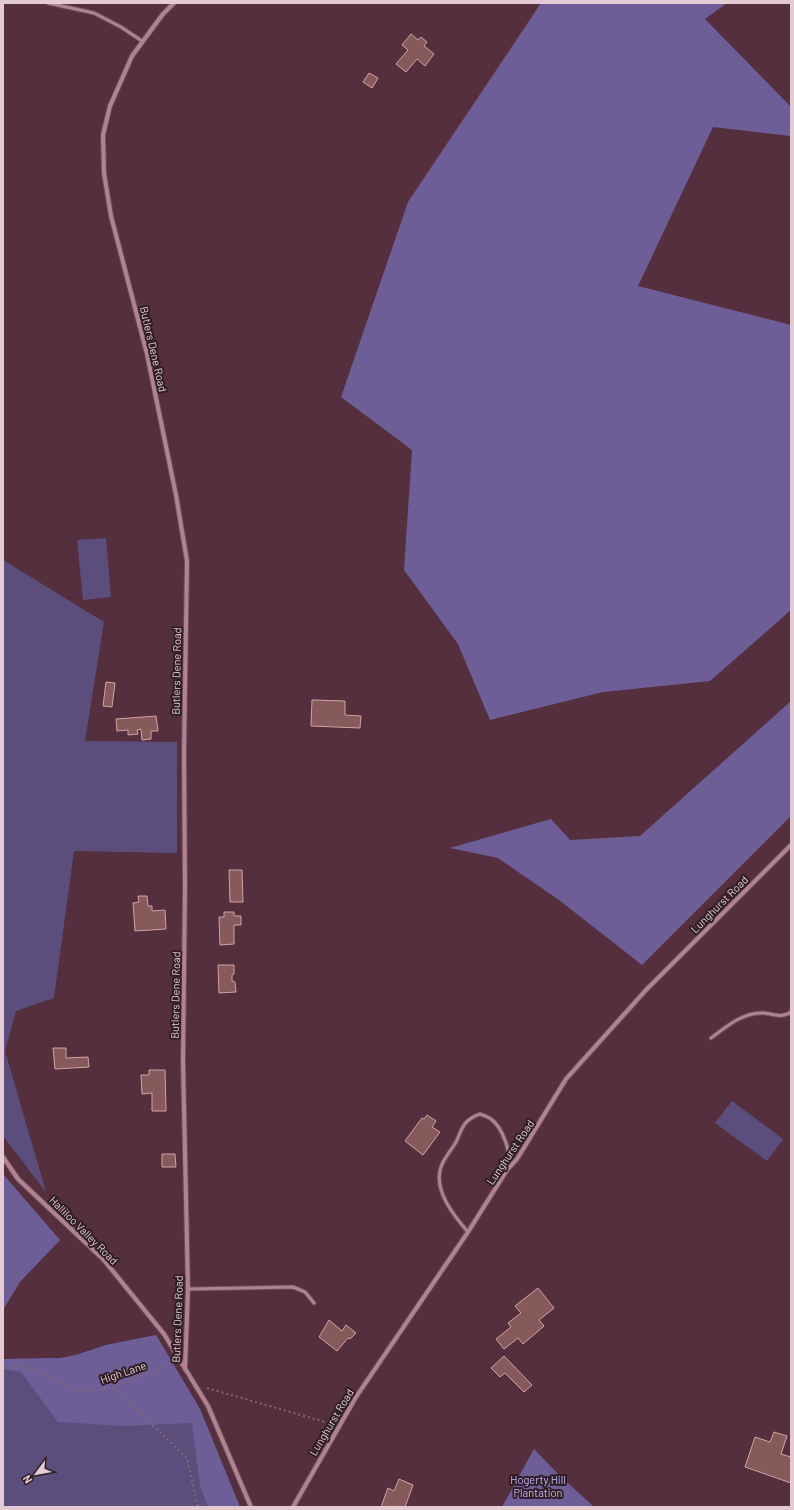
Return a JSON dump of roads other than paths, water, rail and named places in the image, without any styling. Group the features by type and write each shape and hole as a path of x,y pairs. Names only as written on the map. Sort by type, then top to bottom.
{"street":[{"name":"Butlers Dene Road","path":"174,3 163,14 142,41 123,73 110,106 103,135 104,173 111,216 147,354 188,561 184,752 185,887 183,1061 188,1289 184,1369"},
{"name":"Lunghurst Road","path":"293,1507 338,1426 412,1312 468,1232 507,1170 528,1143 566,1079 646,990 791,845"},
{"name":"Halliloo Valley Road","path":"3,1157 18,1179 103,1259 164,1334 212,1415 251,1507"}],"lane":[{"path":"48,3 94,13 122,27 142,41"},
{"path":"711,1038 739,1018 762,1013 780,1017 791,1013"},
{"path":"468,1232 444,1200 441,1185 441,1168 457,1140 460,1130 469,1118 480,1114 491,1119 504,1138 511,1159 507,1170"},
{"path":"188,1289 293,1287 305,1292 314,1304"}],"park label":[{"name":"Hogerty Hill Plantation","path":"538,1485"}]}
